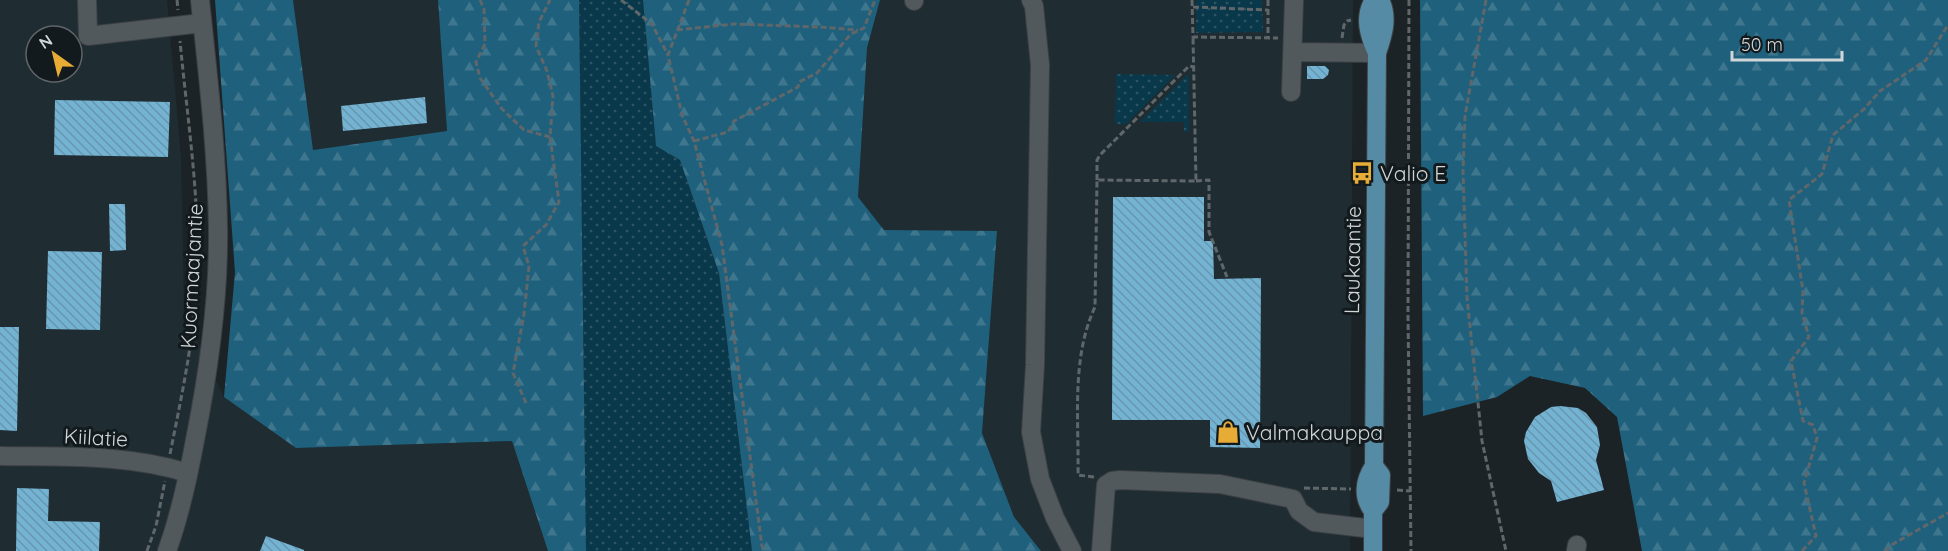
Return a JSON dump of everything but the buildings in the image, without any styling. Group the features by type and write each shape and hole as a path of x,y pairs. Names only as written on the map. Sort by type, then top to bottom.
{"main road":[{"name":"Laukaantie","path":"1374,0 1368,18 1369,36 1377,53"},
{"name":"Laukaantie","path":"1373,489 1381,475 1374,466 1377,53 1383,37 1385,18 1380,0"},
{"path":"1373,489 1380,502 1373,520 1373,551"}],"street":[{"path":"87,0 88,36 202,23"},
{"name":"Kuormaajantie","path":"167,551 189,473 211,350 218,267 217,192 200,0"},
{"path":"1031,0 1034,6 1040,76 1035,365 1031,432 1040,479 1055,518 1072,551"},
{"path":"1291,92 1294,0"},
{"path":"1293,46 1377,53"},
{"name":"Kiilatie","path":"0,456 96,458 168,466 189,473"},
{"path":"1101,551 1106,485 1115,481 1220,484 1293,499 1299,512 1314,522 1373,520"}],"path":[{"path":"147,551 156,526 191,352 197,272 195,199 177,0"},
{"path":"480,0 484,9 484,44 476,62 480,78 502,109 524,130 550,137"},
{"path":"526,403 513,374 524,314 529,266 523,246 546,225 559,202 550,137 553,96 547,71 536,46 539,22 550,0"},
{"path":"621,0 652,24 668,55 682,115 694,141 722,245 764,551"},
{"path":"668,55 689,0"},
{"path":"694,141 728,132 734,121 798,87 799,82 818,73 851,34 864,28 875,0"},
{"path":"1192,0 1196,181"},
{"path":"1268,0 1268,37"},
{"path":"1409,0 1407,179 1411,551"},
{"path":"1486,0 1465,116 1463,171 1466,275 1482,441 1506,551"},
{"path":"1192,8 1268,10"},
{"path":"677,30 734,24 860,30"},
{"path":"1802,551 1816,536 1804,483 1817,438 1813,424 1803,421 1791,361 1809,337 1802,314 1803,291 1789,200 1822,174 1833,135 1864,109 1880,91 1926,60 1948,25"},
{"path":"1193,37 1268,37 1293,46"},
{"path":"1336,40 1342,38"},
{"path":"1115,481 1078,475 1081,347 1086,326 1095,307 1097,160 1180,74 1189,66 1195,66"},
{"path":"1097,180 1209,180 1209,232 1227,277"},
{"path":"1302,488 1410,490"},
{"path":"1885,551 1893,544 1948,513"}],"shaded area":[{"path":"0,0 167,0 181,157 184,313 224,397 296,448 512,441 548,551 0,551"},
{"path":"293,0 438,0 447,131 312,150"},
{"path":"579,0 643,0 656,146 680,160 719,273 752,551 586,551"},
{"path":"880,0 1353,0 1350,551 1041,551 1014,517 982,433 997,232 884,230 858,197 867,48"},
{"path":"1196,0 1262,0 1263,32 1196,33"},
{"path":"1189,73 1189,132 1184,132 1184,122 1140,122"},
{"path":"1116,74 1175,75 1126,124 1115,124"}],"green space":[{"path":"215,0 293,0 313,150 447,131 438,0 579,0 586,551 548,551 512,441 296,448 224,397 235,272"},
{"path":"643,0 880,0 867,48 858,197 884,230 997,231 982,433 1014,517 1041,551 752,551 719,273 680,160 656,146"},
{"path":"1420,0 1948,0 1948,551 1642,551 1617,417 1585,388 1530,376 1497,397 1423,416"}],"place":[{"name":"Valio E","path":"1362,173"},
{"name":"Valmakauppa","path":"1228,432"}]}
